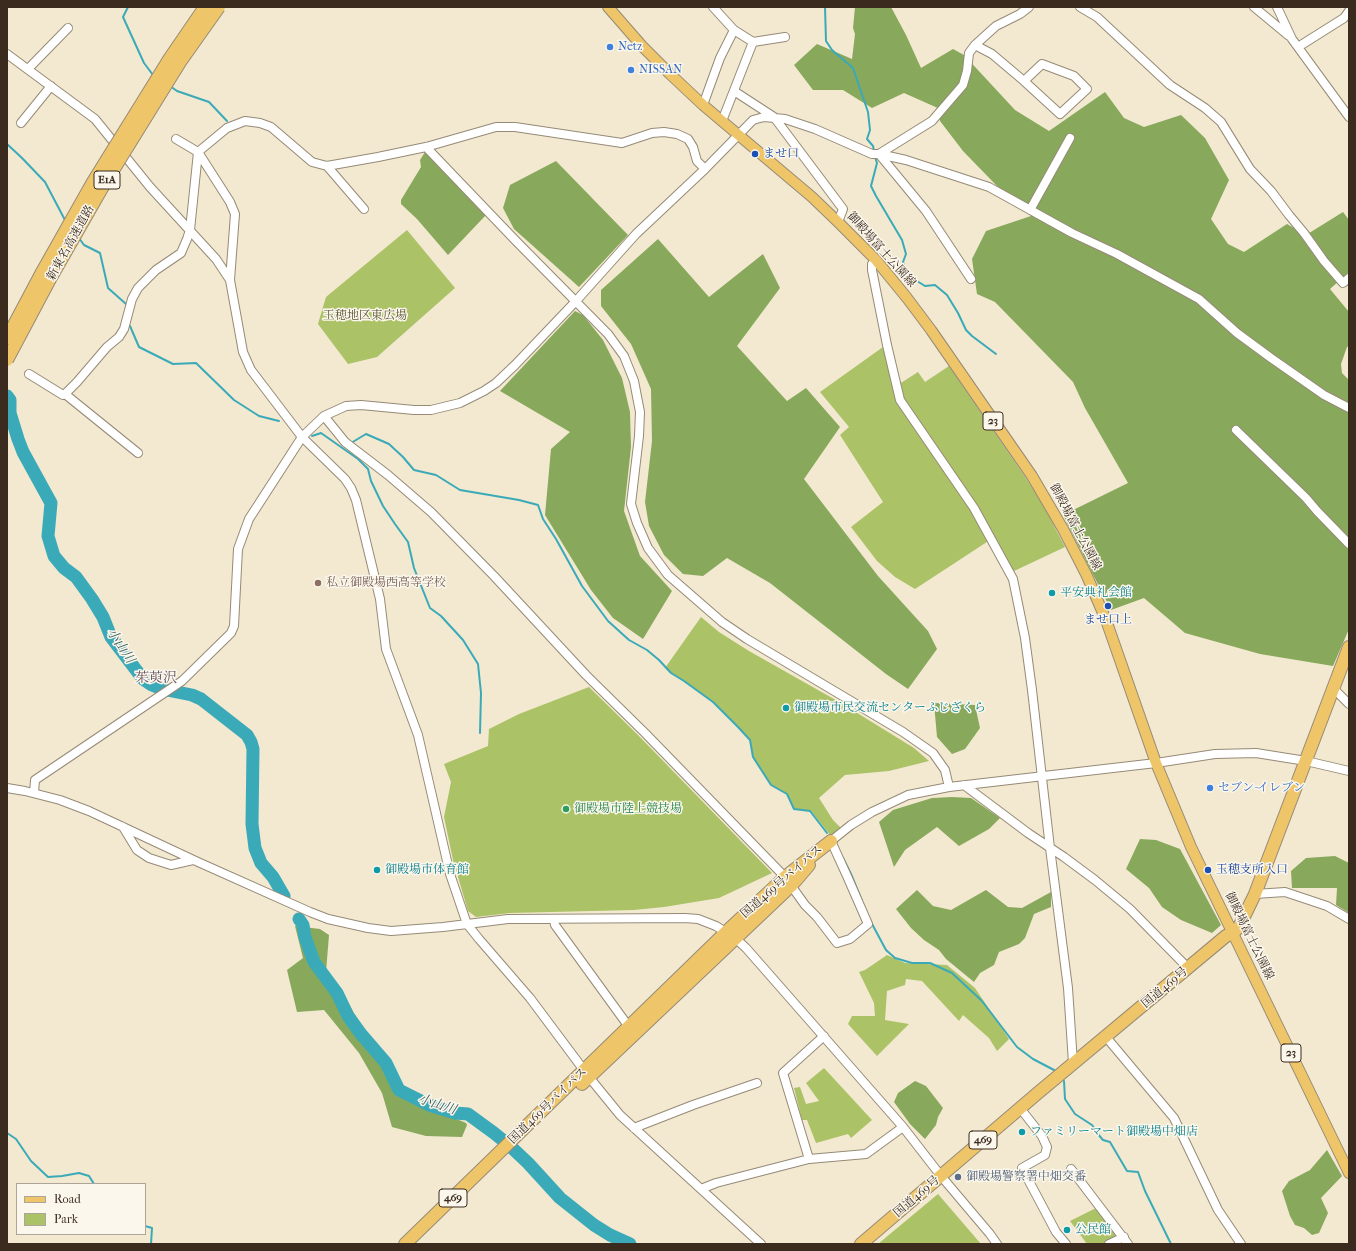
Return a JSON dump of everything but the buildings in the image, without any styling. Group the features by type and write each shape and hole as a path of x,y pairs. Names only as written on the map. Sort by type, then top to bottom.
{"highway":[{"name":"新東名高速道路","path":"7,338 93,182 170,58 205,7"},
{"name":"新東名高速道路","path":"7,360 50,279 102,188 180,62 219,7"},
{"name":"国道469号","path":"861,1244 1073,1063 1226,936 1233,933 1239,927 1255,894 1349,647"},
{"name":"国道469号バイパス","path":"586,1074 629,1027 831,841"},
{"name":"国道469号バイパス","path":"414,1244 514,1144 730,935"},
{"name":"国道469号バイパス","path":"405,1244 504,1154"}],"main road":[{"name":"御殿場富士公園線","path":"608,7 665,68 703,105 812,197 876,260 931,330 1032,476 1063,529 1087,576 1106,620 1156,763 1191,847 1349,1173"}],"street":[{"path":"713,7 734,30 753,42 785,37"},
{"path":"879,154 932,120 963,85 967,71 969,53 974,45 996,26 1020,14 1029,7"},
{"path":"1080,7 1097,17 1170,85 1205,108 1221,122 1250,169 1271,191 1304,232 1324,261 1343,283 1349,278"},
{"path":"1254,7 1292,39 1349,117"},
{"path":"1277,7 1292,39"},
{"path":"1298,46 1344,18 1349,11"},
{"path":"28,69 68,28"},
{"path":"703,105 720,58 734,30"},
{"path":"722,121 753,42"},
{"path":"974,45 992,54 1060,114 1087,89 1074,76 1042,64 1024,81"},
{"path":"7,54 95,119 150,187 216,259 230,280"},
{"path":"21,123 51,86"},
{"path":"734,91 774,117 843,209 838,222"},
{"path":"34,793 35,780 182,681 231,633 234,626 238,549 248,519 302,437 324,416 346,406 361,405 431,410 460,403 496,383 576,301 636,234 705,169 753,120 764,116 798,122 872,154 879,154 906,160 989,187 1072,233 1116,254 1199,299 1237,333 1271,358 1324,395 1349,408"},
{"path":"65,394 107,347 119,337 124,329 132,299 138,288 156,270 181,253 190,230 198,152 227,128 245,121 260,123 270,127 312,162 327,166 378,158 426,147 496,127 515,127 622,143 664,132 677,134 688,139 693,147 697,161 705,169"},
{"path":"1030,210 1070,138"},
{"path":"176,139 198,152 230,202 235,214 230,280 243,352 251,370 302,437 345,479 356,500 380,599 386,649 418,735 450,874 467,924 530,998 586,1074 620,1115 761,1244"},
{"path":"426,147 608,334 624,356 634,381 640,412 639,436 631,504 637,523 648,548 668,575 722,622 747,639 904,732 933,753 945,770 949,787"},
{"path":"879,154 926,211 971,279"},
{"path":"327,166 364,209"},
{"path":"876,260 872,264 872,270 886,345 900,400 974,508 1013,579 1025,638 1068,988 1073,1063"},
{"path":"29,374 64,395 65,394 138,453"},
{"path":"324,416 349,444 431,512 586,675 645,733 788,882 805,905 817,916 837,943 850,939 868,924 848,876 831,841 866,815 908,795 949,787 1156,763 1215,754 1256,753 1306,761 1349,771"},
{"path":"1236,430 1306,498 1349,544"},
{"path":"1333,688 1349,704"},
{"path":"964,785 999,812 1095,880 1130,909 1188,968"},
{"path":"7,788 60,800 89,811 193,860 310,912 328,919 348,924 391,931 508,919 554,920 685,918 702,921 730,935 746,948 903,1128 997,1244"},
{"path":"122,826 137,850 149,858 171,865 193,860"},
{"path":"1255,894 1285,892 1327,906 1349,919"},
{"path":"554,920 555,925 629,1027"},
{"path":"809,1159 783,1073 824,1036"},
{"path":"1106,1037 1174,1118 1218,1210 1241,1244"},
{"path":"634,1128 693,1105 757,1083"},
{"path":"1020,1108 1042,1136 1047,1147 1045,1155 1022,1168 1056,1232 1066,1244"},
{"path":"701,1189 716,1183 809,1159 866,1154 903,1128"},
{"path":"1071,1169 1126,1241 1109,1244"}],"green space":[{"path":"855,7 891,7 921,68 953,49 964,55 1015,110 1049,131 1105,92 1124,118 1144,127 1181,115 1205,138 1229,180 1211,219 1228,244 1244,252 1287,224 1306,235 1343,212 1349,220 1349,272 1330,289 1349,312 1349,346 1347,347 1341,364 1342,373 1349,380 1349,629 1333,666 1260,654 1185,633 1144,598 1111,610 1063,515 1128,483 1085,408 1073,382 995,302 977,294 972,259 986,231 1031,216 996,185 963,151 940,121 940,109 904,93 872,108 843,90 813,90 794,65 817,44 852,59 855,34 853,28"},
{"path":"425,152 486,215 448,255 417,219 401,204 401,200 421,167 420,160"},
{"path":"556,161 628,235 579,287 514,229 503,208 510,185"},
{"name":"玉穂地区東広場","path":"407,230 455,288 377,357 348,364 318,324 326,297"},
{"path":"658,239 709,297 763,254 780,288 737,346 787,401 806,388 840,427 804,479 878,576 928,631 937,649 908,689 886,674 770,583 727,558 703,576 683,574 664,555 649,526 645,502 652,441 651,389 631,344 601,306 601,290"},
{"path":"575,311 583,315 603,340 622,378 630,412 631,447 624,511 640,556 672,591 643,639 613,618 591,590 545,515 551,449 570,432 500,391"},
{"path":"883,347 893,388 918,372 925,382 949,366 1032,487 1065,547 1012,572 993,538 915,589 895,577 877,561 851,527 883,502 840,435 849,427 820,392"},
{"path":"701,617 719,632 749,651 841,703 914,748 929,761 889,771 845,775 819,798 833,820 841,828 831,836 811,811 794,809 787,794 771,785 753,757 750,740 738,727 713,702 665,668"},
{"path":"589,687 637,734 772,873 719,898 664,907 634,910 510,913 476,917 468,911 453,860 444,817 451,782 444,764 488,746 489,729 519,714"},
{"path":"934,703 975,705 980,728 965,749 952,754 937,737"},
{"path":"932,798 971,798 1000,818 989,829 959,846 937,827 905,850 894,867 879,822 893,810"},
{"path":"1140,839 1156,840 1180,849 1221,925 1212,933 1181,920 1162,907 1149,888 1126,869"},
{"path":"1335,856 1349,863 1349,913 1336,905 1337,888 1292,888 1291,871 1306,858"},
{"path":"917,890 933,906 951,910 986,890 1008,907 1022,908 1051,892 1051,907 1034,914 1025,938 1019,944 999,952 994,965 980,973 974,982 946,959 939,950 924,940 911,928 896,909"},
{"path":"295,926 320,929 329,935 326,972 347,1001 402,1096 466,1123 467,1125 462,1137 426,1136 392,1127 382,1093 359,1053 324,1010 297,1012 287,970 303,958"},
{"path":"887,955 905,963 947,965 975,988 1009,1039 997,1051 989,1038 963,1015 959,1021 922,981 906,979 905,985 887,991 885,1020 909,1024 877,1056 848,1024 852,1016 875,1016 874,1003 859,972 865,970"},
{"path":"824,1068 872,1120 851,1138 848,1134 816,1143 807,1120 802,1120 794,1088 800,1087 806,1104 819,1101 806,1083"},
{"path":"915,1081 926,1086 943,1108 936,1125 925,1139 910,1124 894,1102 898,1093"},
{"path":"1327,1150 1342,1176 1321,1198 1328,1213 1319,1233 1312,1235 1304,1228 1295,1225 1290,1216 1282,1191 1289,1181 1310,1170"},
{"path":"938,1194 981,1244 878,1244"},
{"path":"1100,1206 1124,1237 1109,1244 1087,1244 1070,1221"}],"waterway":[{"path":"128,7 123,17 144,63 153,75"},
{"path":"825,7 826,41 832,50 853,68 868,112 870,130 867,139 873,146 874,151"},
{"path":"170,86 177,91 209,102 227,121"},
{"path":"7,144 45,182 66,222"},
{"path":"875,157 877,163 871,186 902,240 906,254 903,262 905,270 925,286 935,285 947,295 966,330 996,354"},
{"path":"79,238 84,245 100,253 108,288 126,304"},
{"path":"130,326 139,347 173,364 196,363 234,400 259,416 279,421"},
{"name":"小山川","path":"7,396 10,400 10,413 23,452 51,503 48,536 54,556 64,568 76,577 92,599 103,617 111,637 143,679 162,689 192,695 201,699 247,735 251,742 253,749 252,824 255,848 261,863 273,877 284,896"},
{"path":"312,436 321,433 358,459 368,469 371,481 383,506 408,542 414,568 430,608 441,616 463,640 478,664 481,693 480,733"},
{"path":"351,443 366,434 389,444 414,470 436,475 460,490 519,500 538,505 543,519 582,586 608,621 629,640 647,650 671,673 713,702 750,740 753,757 771,785 787,794 794,809 810,811 827,833"},
{"path":"843,858 862,901"},
{"name":"小山川","path":"299,919 303,925 305,937 314,962 337,993 348,1016 361,1034 386,1063 399,1090 429,1105 455,1113 468,1114 510,1146 560,1198 594,1225 610,1235 630,1244"},
{"path":"871,922 886,950 895,958 912,963 930,963 952,973 982,1001 1017,1047 1033,1059 1054,1070"},
{"path":"1064,1081 1065,1099 1075,1114 1092,1125 1103,1140 1110,1142 1127,1171 1138,1172 1145,1191 1171,1244"},
{"path":"7,1133 16,1139 31,1161 48,1177 79,1173 89,1176 93,1183"},
{"path":"146,1226 152,1228 151,1244"}],"place":[{"name":"Netz","path":"610,47"},
{"name":"NISSAN","path":"631,70"},
{"name":"ませ口","path":"755,154"},
{"name":"私立御殿場西高等学校","path":"318,583"},
{"name":"平安典礼会館","path":"1052,593"},
{"name":"ませ口上","path":"1108,606"},
{"name":"御殿場市民交流センターふじざくら","path":"786,708"},
{"name":"セブン-イレブン","path":"1210,788"},
{"name":"御殿場市陸上競技場","path":"566,809"},
{"name":"御殿場市体育館","path":"377,870"},
{"name":"玉穂支所入口","path":"1208,870"},
{"name":"ファミリーマート御殿場中畑店","path":"1022,1132"},
{"name":"御殿場警察署中畑交番","path":"958,1177"},
{"name":"公民館","path":"1067,1230"}],"district":[{"name":"茱萸沢","path":"156,679"}]}
